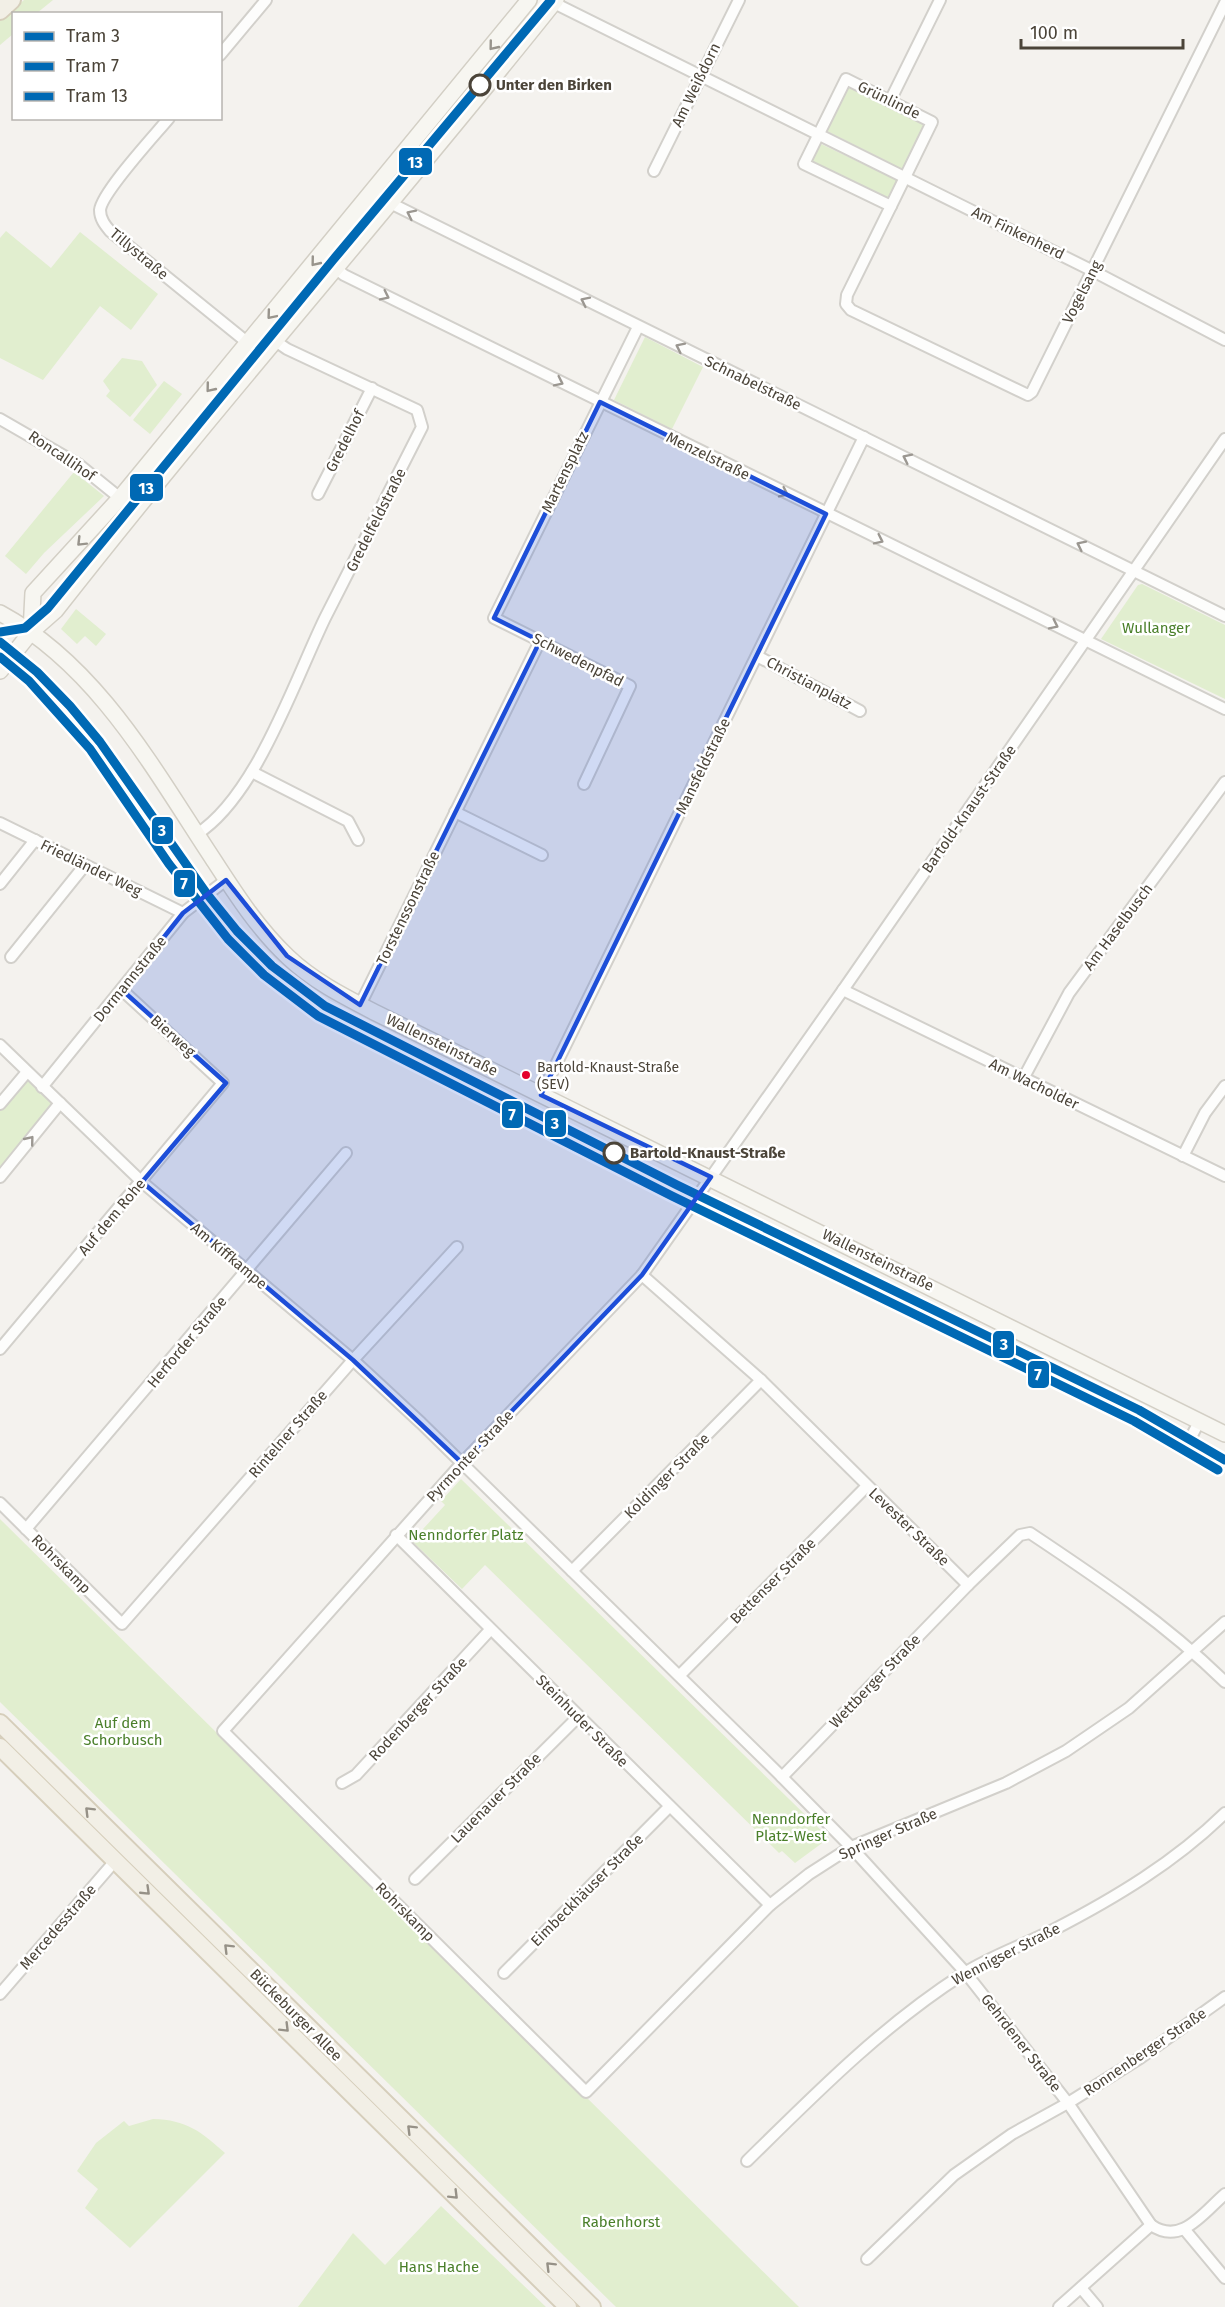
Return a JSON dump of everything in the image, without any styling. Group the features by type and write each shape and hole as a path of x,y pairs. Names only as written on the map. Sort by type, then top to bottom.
{"main road":[{"path":"0,11 12,0"},
{"name":"Bückeburger Allee","path":"0,1723 592,2307"},
{"name":"Bückeburger Allee","path":"0,1747 568,2307"}],"street":[{"path":"222,53 266,0"},
{"path":"31,633 33,593 120,498 372,194 529,0"},
{"name":"Am Weißdorn","path":"654,171 739,0"},
{"path":"890,101 940,0"},
{"path":"0,670 31,633 56,610 274,340 553,1 905,177"},
{"name":"Vogelsang","path":"846,304 851,310 1028,395 1032,392 1225,3"},
{"name":"Grünlinde","path":"846,304 847,295 891,206 932,122 846,79 804,164 891,206"},
{"name":"Tillystraße","path":"167,120 109,192 100,210 102,221 110,231 248,343"},
{"name":"Am Finkenherd","path":"905,177 1225,340"},
{"name":"Schnabelstraße","path":"372,194 1134,571"},
{"name":"Menzelstraße","path":"334,267 344,275 600,402 1086,640"},
{"name":"Martensplatz","path":"494,618 638,327"},
{"name":"Gredelfeldstraße","path":"196,834 214,822 252,772 325,618 422,427 417,410 286,349 274,340"},
{"name":"Gredelhof","path":"318,494 372,388"},
{"name":"Roncallihof","path":"0,419 78,464 120,498"},
{"name":"Mansfeldstraße","path":"541,1095 864,437"},
{"name":"Bartold-Knaust-Straße","path":"711,1177 1225,439"},
{"path":"1134,571 1225,616"},
{"name":"Wallensteinstraße","path":"0,613 56,652 97,694 134,738 226,880 287,956 321,982 360,1005 711,1177 1225,1434"},
{"name":"Schwedenpfad","path":"494,618 630,686 584,784"},
{"path":"1086,640 1225,709"},
{"name":"Torstenssonstraße","path":"360,1005 540,641"},
{"name":"Christianplatz","path":"757,656 860,711"},
{"path":"252,772 348,820 358,840"},
{"name":"Am Haselbusch","path":"1023,1079 1069,993 1225,782"},
{"path":"455,812 542,855"},
{"name":"Friedländer Weg","path":"0,823 183,913"},
{"path":"0,884 35,840"},
{"path":"11,957 85,865"},
{"name":"Dormannstraße","path":"42,1087 183,913 226,880"},
{"name":"Bierweg","path":"122,990 223,1083"},
{"name":"Am Wacholder","path":"843,990 1225,1176"},
{"name":"Am Kiffkampe","path":"0,1045 142,1182 353,1360 462,1463"},
{"path":"0,1104 27,1072"},
{"name":"Auf dem Rohe","path":"0,1349 223,1083"},
{"path":"1184,1156 1205,1113 1225,1086"},
{"path":"0,1177 60,1103"},
{"name":"Herforder Straße","path":"26,1529 346,1153"},
{"name":"Pyrmonter Straße","path":"223,1731 462,1463 642,1275 711,1177"},
{"name":"Wallensteinstraße","path":"693,1201 1188,1443 1200,1420"},
{"name":"Rintelner Straße","path":"122,1624 353,1360 457,1247"},
{"name":"Levester Straße","path":"642,1275 761,1380 968,1585"},
{"name":"Koldinger Straße","path":"572,1571 761,1380"},
{"path":"462,1463 851,1847"},
{"name":"Bettenser Straße","path":"680,1676 867,1486"},
{"name":"Rohrskamp","path":"0,1503 122,1624"},
{"path":"968,1585 1020,1535 1030,1533 1129,1599 1194,1652 1225,1682"},
{"name":"Steinhuder Straße","path":"396,1535 770,1905"},
{"name":"Wettberger Straße","path":"782,1778 968,1585"},
{"name":"Springer Straße","path":"586,2092 770,1905 805,1877 851,1847 1006,1783 1066,1751 1129,1708 1225,1622"},
{"name":"Rodenberger Straße","path":"342,1783 357,1776 490,1630"},
{"name":"Lauenauer Straße","path":"415,1879 578,1717"},
{"name":"Rohrskamp","path":"223,1731 586,2092"},
{"name":"Eimbeckhäuser Straße","path":"504,1973 669,1807"},
{"name":"Wennigser Straße","path":"747,2161 851,2058 909,2010 966,1972 1054,1929 1144,1880 1225,1813"},
{"name":"Gehrdener Straße","path":"851,1847 966,1972 1068,2103 1151,2225"},
{"name":"Mercedesstraße","path":"0,1994 115,1861"},
{"name":"Ronnenberger Straße","path":"867,2259 954,2175 1012,2134 1068,2103 1165,2041 1225,1997"},
{"path":"1059,2307 1151,2225 1161,2232 1174,2234 1185,2230 1225,2194"},
{"path":"1185,2230 1225,2278"},
{"path":"1081,2288 1097,2307"}],"highlighted area":[{"path":"600,402 826,514 541,1095 711,1177 642,1275 462,1463 353,1360 142,1182 226,1083 122,990 183,913 226,880 287,956 360,1005 540,641 494,618"}],"green space":[{"path":"24,0 53,0 38,12 12,12 12,35 0,45 0,21"},
{"path":"850,84 928,122 904,170 827,131"},
{"path":"821,144 901,182 890,204 806,163 816,145"},
{"path":"6,231 51,268 80,232 158,294 131,330 100,306 43,380 0,358 0,238"},
{"path":"645,337 703,367 672,429 614,400"},
{"path":"122,358 142,361 157,385 130,417 106,396 110,391 103,381"},
{"path":"164,381 182,394 150,434 133,420"},
{"path":"74,472 104,496 44,553 26,574 5,556"},
{"name":"Wullanger","path":"1142,584 1225,625 1225,699 1101,639 1138,585"},
{"path":"76,609 106,634 96,646 85,636 77,644 61,629"},
{"path":"27,1072 60,1103 0,1177 0,1104"},
{"name":"Nenndorfer Platz","path":"461,1479 829,1838 795,1863 782,1851 779,1853 485,1565 462,1589 412,1541 445,1505 441,1501"},
{"name":"Rabenhorst","path":"0,1519 799,2307 616,2307 0,1702"},
{"path":"153,2119 184,2124 225,2153 130,2248 85,2208 98,2189 77,2171 96,2143 124,2121 129,2126"},
{"name":"Hans Hache","path":"441,2206 546,2307 298,2307 353,2233 385,2265"}],"tram line":[{"name":"13","path":"0,632 25,628 48,608 333,260 551,0"},
{"name":"3","path":"0,642 37,672 100,742 207,894 237,931 272,966 325,1006 677,1185 1139,1410 1225,1460"},
{"name":"7","path":"0,657 29,681 90,749 169,864 228,939 264,975 318,1016 672,1196 1134,1421 1218,1470"}],"place":[{"name":"Unter den Birken","path":"480,85"},
{"name":"Bartold-Knaust-Straße (SEV)","path":"526,1075"},
{"name":"Bartold-Knaust-Straße","path":"614,1153"}],"park label":[{"name":"Auf dem Schorbusch","path":"123,1732"},
{"name":"Nenndorfer Platz-West","path":"791,1828"}]}
